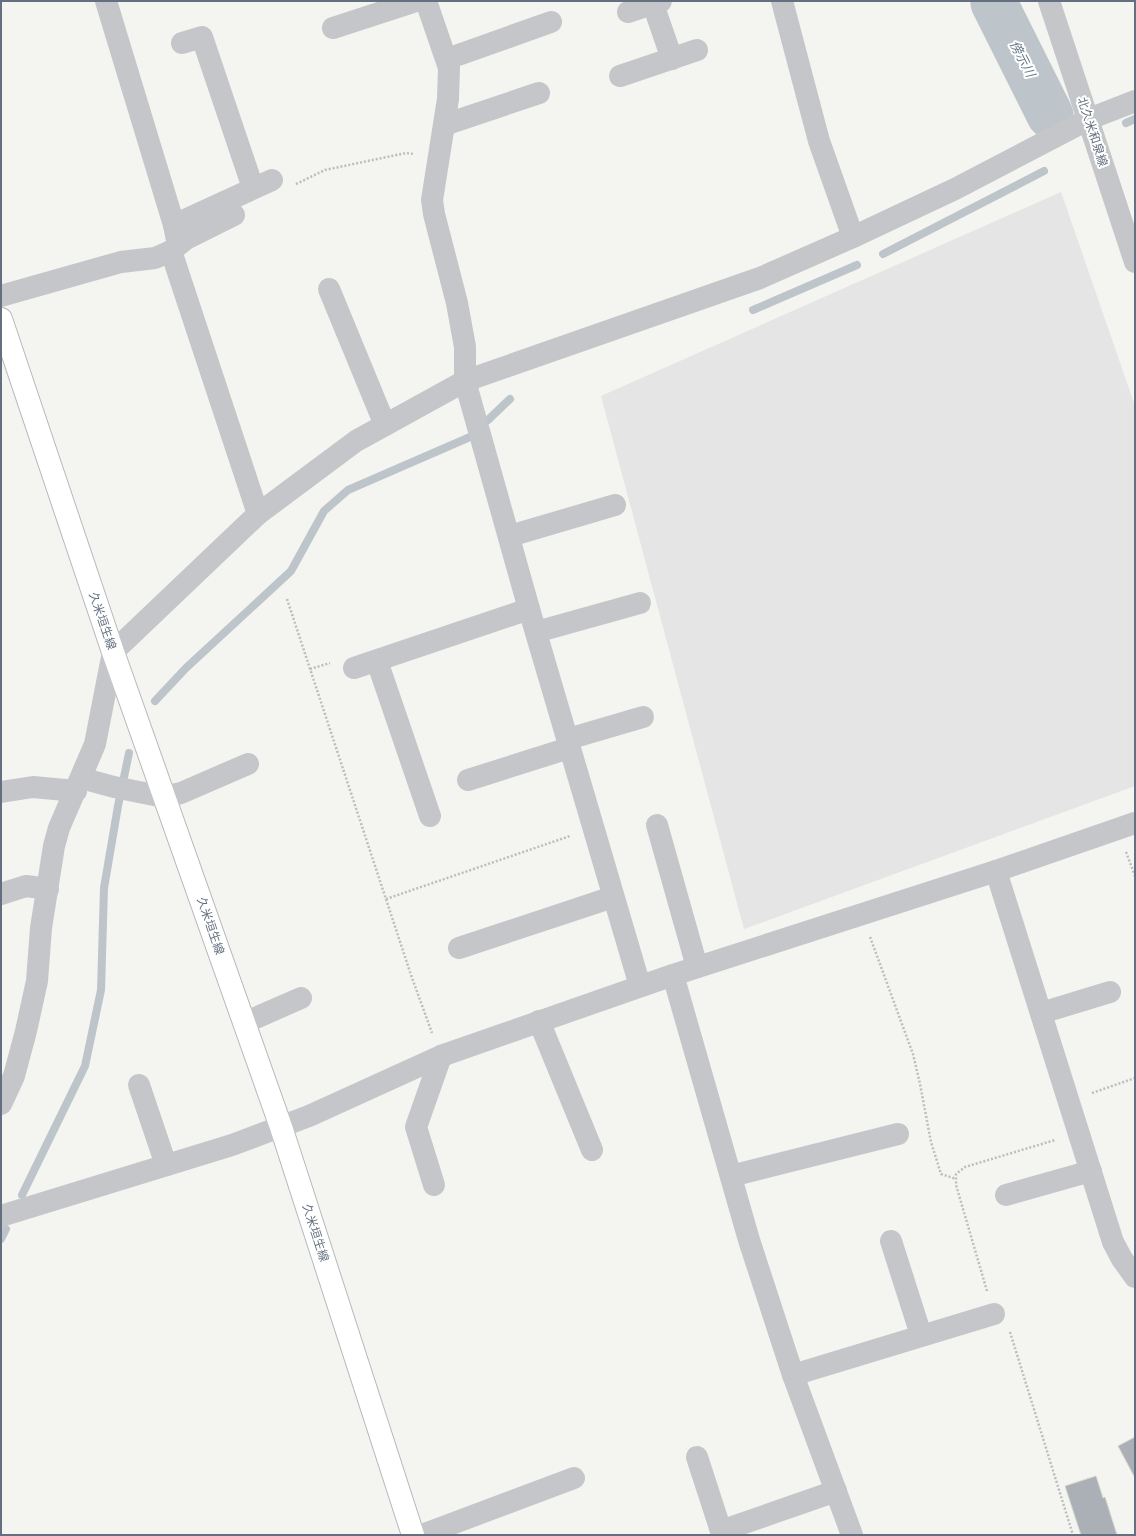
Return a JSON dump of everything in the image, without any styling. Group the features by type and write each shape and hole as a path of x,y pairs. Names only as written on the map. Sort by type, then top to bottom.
{"main road":[{"name":"久米垣生線","path":"1,319 113,652 280,1127 413,1535"}],"street":[{"path":"106,1 174,240 258,514"},
{"path":"333,28 416,1"},
{"path":"426,1 449,68 444,125 432,200 434,214 457,302 465,347 465,381 568,744 640,986"},
{"path":"782,1 819,141 853,238"},
{"name":"北久米和泉線","path":"1049,1 1135,262"},
{"path":"628,12 657,2 672,59"},
{"path":"447,59 551,22"},
{"path":"1,296 121,262 155,258 174,240 271,185 202,37 182,43"},
{"path":"620,76 697,50"},
{"path":"444,125 539,93"},
{"path":"1,1104 14,1076 37,981 41,928 54,846 59,828 95,744 113,652 258,514 356,441 465,381 561,349 760,278 853,238 955,189 1088,119 1135,101"},
{"path":"174,240 186,239 234,215"},
{"path":"329,289 385,426"},
{"path":"510,536 615,505"},
{"path":"536,632 640,603"},
{"path":"354,668 529,609"},
{"path":"377,661 430,816"},
{"path":"468,780 643,717"},
{"path":"1,792 33,787 78,784 123,789 164,797 181,793 248,764"},
{"path":"1,1216 232,1145 309,1116 441,1056 673,974 996,871 1135,823"},
{"path":"657,825 697,967"},
{"path":"996,871 1113,1242 1122,1259 1135,1277"},
{"path":"1,894 26,886 48,889"},
{"path":"459,948 613,897"},
{"path":"673,974 749,1240 793,1375 852,1535"},
{"path":"1040,1013 1110,992"},
{"path":"244,1023 301,998"},
{"path":"539,1021 592,1150"},
{"path":"434,1185 416,1127 441,1056"},
{"path":"140,1085 166,1165"},
{"path":"731,1176 898,1134"},
{"path":"1006,1194 1090,1171"},
{"path":"890,1241 921,1336"},
{"path":"793,1375 994,1314"},
{"path":"697,1457 722,1531 836,1490"},
{"path":"422,1535 574,1478"}],"path":[{"path":"271,185 332,168 406,153 439,155"},
{"path":"287,599 411,975 441,1056"},
{"path":"386,899 594,828"},
{"path":"861,914 913,1054 931,1142 941,1174 956,1179"},
{"path":"1069,1101 1135,1078"}],"shaded area":[{"path":"1061,192 1135,406 1135,786 744,929 601,396"}],"building":[{"path":"1135,1437 1135,1478 1118,1446"},
{"path":"1096,1476 1103,1498 1105,1497 1117,1535 1081,1535 1065,1486"}],"waterway":[{"name":"傍示川","path":"994,3 1050,115"},
{"path":"1126,123 1135,119"},
{"path":"883,254 1044,171"},
{"path":"753,310 857,265"},
{"path":"488,420 510,399"},
{"path":"155,701 186,668 291,571 324,511 348,490 470,437"},
{"path":"22,1195 85,1066 101,990 104,888 129,753"},
{"path":"1,1239 6,1229"}]}
